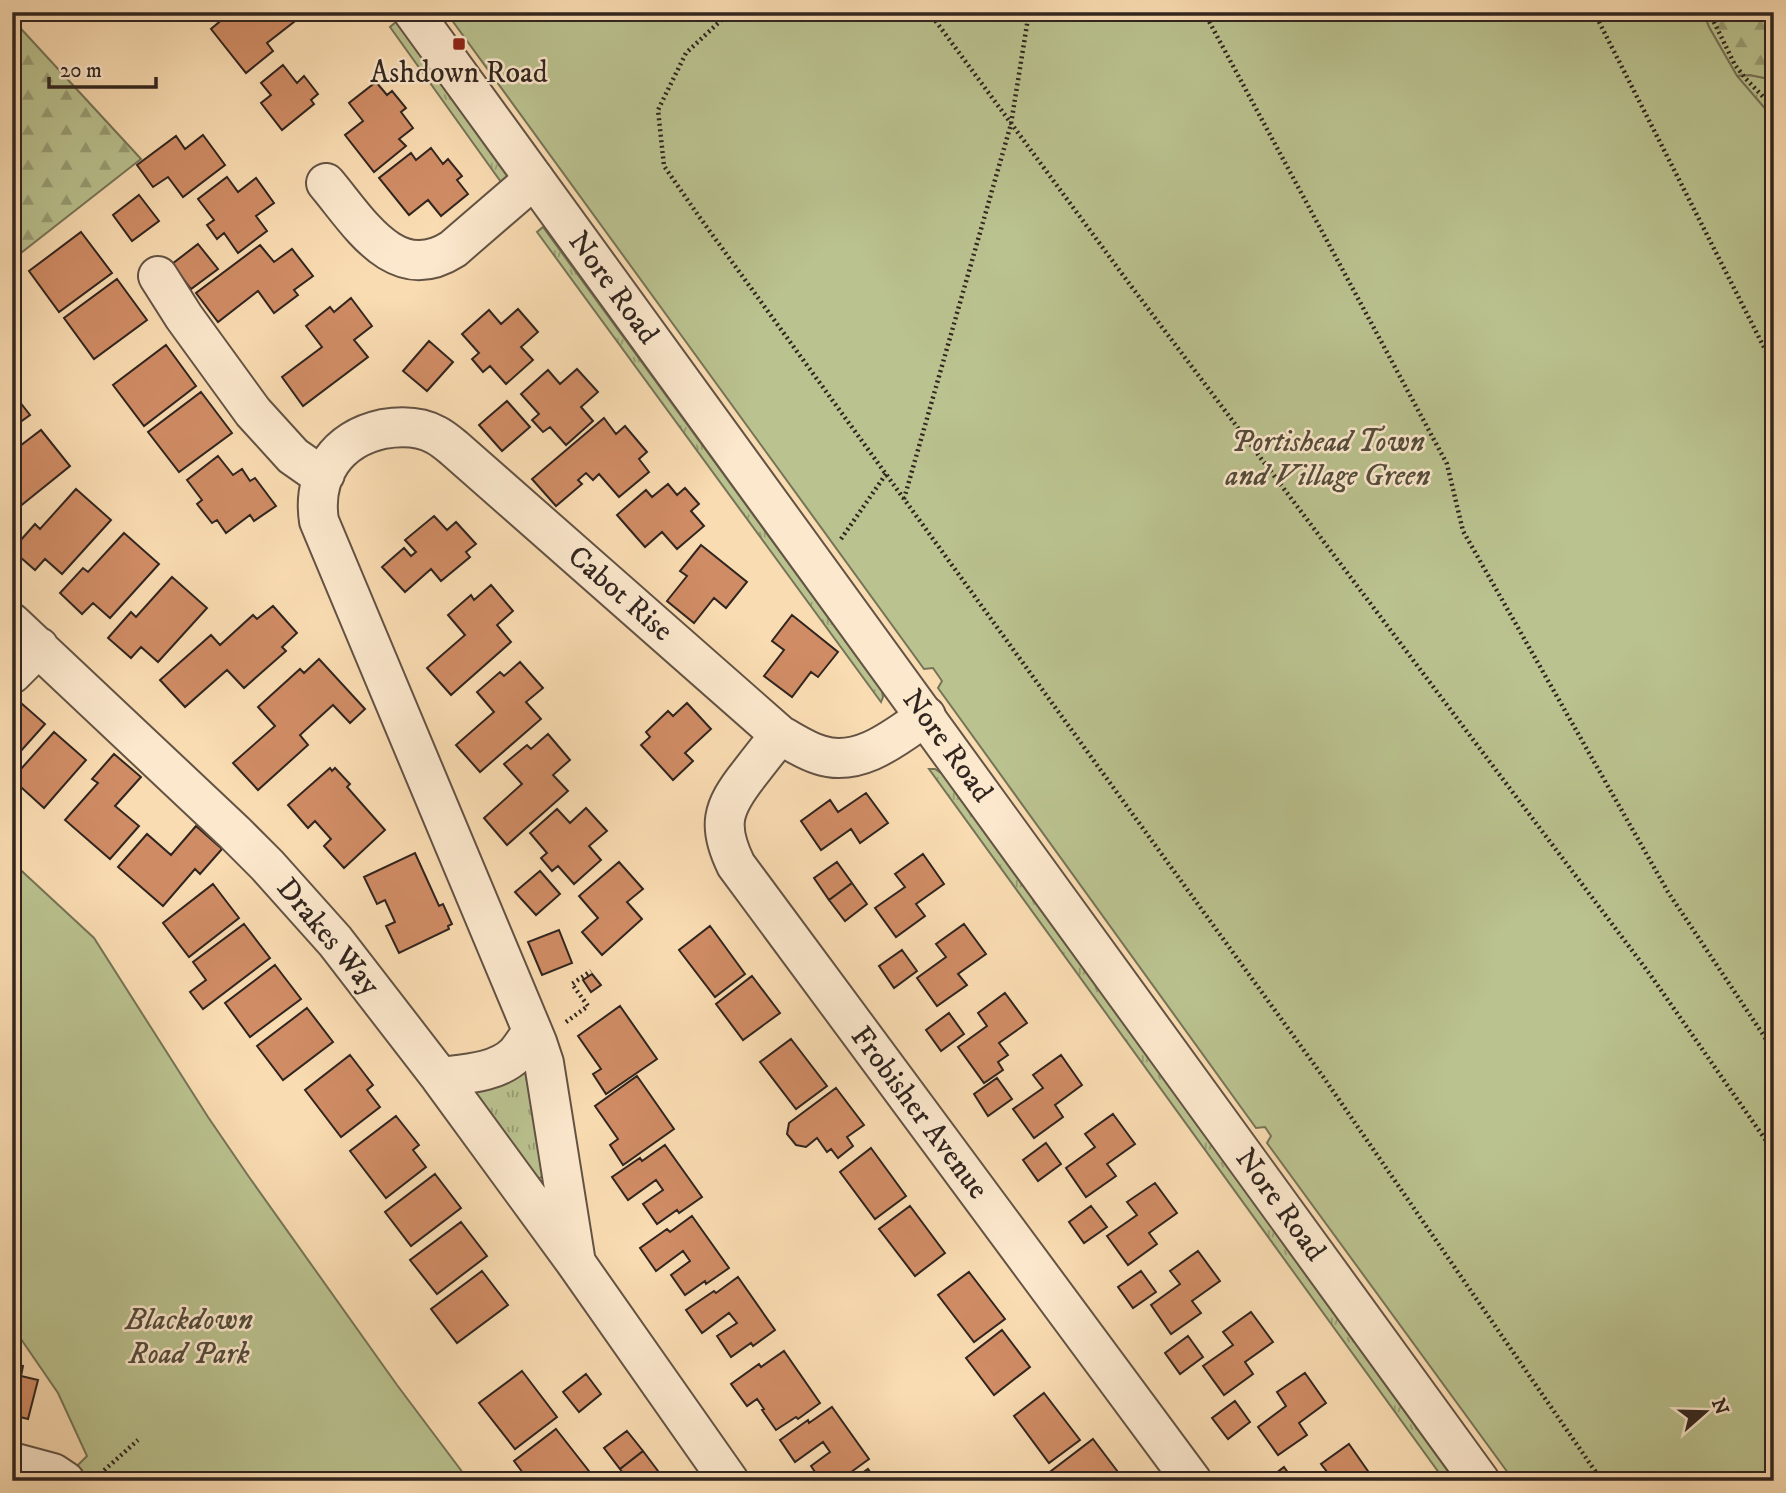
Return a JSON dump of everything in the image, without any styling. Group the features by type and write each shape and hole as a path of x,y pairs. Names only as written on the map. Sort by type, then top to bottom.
{"street":[{"name":"Nore Road","path":"413,12 1480,1481"},
{"path":"326,183 382,247 407,260 424,260 438,257 453,249 534,179"},
{"path":"158,276 171,326 239,394 271,433 298,460 325,474"},
{"name":"Cabot Rise","path":"534,1037 320,521 318,495 325,474 329,464 348,443 365,435 396,427 419,429 437,435 780,735 820,755 848,758 879,746 926,716"},
{"name":"Drakes Way","path":"12,674 25,635 267,865 335,941 440,1077 576,1263 729,1481"},
{"name":"Frobisher Avenue","path":"780,735 736,790 728,805 724,823 725,836 736,865 1192,1481"},
{"path":"440,1077 484,1070 505,1063 534,1037"},
{"name":"Drakes Way","path":"534,1037 546,1070 576,1263"},
{"path":"12,1462 53,1473 65,1481"}],"path":[{"path":"730,12 686,53 658,110 664,166 1324,1078 1602,1481"},
{"path":"929,12 1147,308 1648,973 1774,1152"},
{"path":"904,499 1011,124 1029,12"},
{"path":"1204,12 1447,464 1463,531 1668,892 1774,1051"},
{"path":"1594,12 1774,367"},
{"path":"1709,12 1735,65 1774,108"},
{"path":"819,570 886,474"},
{"path":"534,1037 588,1006 572,984 591,971"},
{"path":"106,1468 138,1440"}],"green space":[{"name":"Portishead Town and Village Green","path":"446,12 1703,12 1737,76 1774,119 1774,1481 1514,1481 1267,1143 1271,1136 1265,1127 1256,1128 938,688 942,681 933,668 924,669"},
{"path":"1703,12 1767,12 1774,22 1774,80 1750,75 1737,76"},
{"path":"12,19 141,159 12,260"},
{"path":"396,22 507,176 506,189 390,27"},
{"path":"1750,75 1774,80 1774,119 1737,76"},
{"path":"543,227 882,691 881,702 537,232"},
{"path":"929,769 935,769 944,775 1455,1481 1445,1481"},
{"name":"Blackdown Road Park","path":"12,862 94,938 249,1177 469,1481 88,1481 74,1469 87,1456 58,1393 12,1326"},
{"path":"524,1067 545,1171 538,1179 474,1094"}],"building":[{"path":"231,12 295,12 299,18 267,43 273,51 246,73 211,29"},
{"path":"283,65 297,83 304,76 318,94 311,100 314,104 282,130 261,103 271,95 261,83"},
{"path":"376,82 387,95 392,91 406,108 401,112 413,128 399,139 406,146 374,172 345,135 363,121 349,103"},
{"path":"203,135 225,165 183,197 168,177 153,187 137,165 176,136 185,149"},
{"path":"431,148 443,164 448,159 462,176 457,180 468,194 441,216 428,200 409,215 379,178 411,153 416,160"},
{"path":"227,177 238,192 256,178 274,203 256,216 267,231 238,253 224,233 217,239 207,225 214,220 198,199"},
{"path":"139,195 159,221 132,241 113,215"},
{"path":"81,232 112,273 59,312 29,271"},
{"path":"198,244 218,269 191,289 172,264"},
{"path":"260,245 274,262 292,249 313,276 294,290 298,295 274,313 258,291 218,322 196,293"},
{"path":"117,279 147,320 94,359 64,318"},
{"path":"351,298 372,326 354,340 368,357 303,406 282,377 322,347 306,326 330,307 334,312"},
{"path":"518,309 538,332 521,347 533,360 506,384 490,366 483,372 472,359 479,353 462,334 489,310 501,324"},
{"path":"429,341 453,362 427,391 403,371"},
{"path":"166,345 196,386 144,426 113,385"},
{"path":"577,369 598,392 581,407 593,421 566,445 550,427 543,432 532,420 539,414 521,394 548,370 560,384"},
{"path":"12,392 30,415 12,428"},
{"path":"201,392 232,433 179,472 148,432"},
{"path":"507,401 530,427 502,451 479,425"},
{"path":"604,418 616,434 625,426 647,452 639,459 649,472 619,497 599,474 593,480 586,473 578,480 582,484 556,506 532,479"},
{"path":"41,430 70,466 13,512 12,452"},
{"path":"218,456 233,475 242,469 250,481 255,478 276,506 254,521 250,515 226,533 217,520 212,523 197,504 202,500 187,480"},
{"path":"668,484 677,495 685,488 699,504 691,511 704,526 677,549 662,532 645,547 617,515 646,490 652,497"},
{"path":"76,489 111,520 62,574 45,559 35,570 12,550 35,524 40,529"},
{"path":"434,516 447,530 456,522 476,544 466,552 470,557 441,581 431,569 405,592 382,567 404,548 411,556 416,552 405,540"},
{"path":"124,533 159,564 110,618 93,603 82,614 60,593 83,568 88,572"},
{"path":"701,545 747,582 726,608 714,598 694,623 667,601 687,576 680,571"},
{"path":"172,577 207,608 158,662 141,647 131,658 108,638 131,612 136,617"},
{"path":"491,585 513,611 497,625 511,642 451,695 427,668 465,635 448,615 471,595 474,600"},
{"path":"273,606 297,633 282,647 286,651 244,688 227,670 185,707 160,680 211,635 220,645 253,615 257,619"},
{"path":"792,615 838,652 818,677 811,672 792,697 764,676 784,650 772,641"},
{"path":"319,659 365,709 350,723 333,705 300,735 308,745 258,790 233,763 275,726 258,707 300,669 304,673"},
{"path":"520,662 543,688 526,702 541,719 480,772 456,745 494,712 477,692 500,672 504,676"},
{"path":"12,696 45,724 12,761"},
{"path":"687,703 711,729 685,753 693,761 673,780 641,745 650,737 646,732 668,711 673,716"},
{"path":"54,732 86,760 44,808 12,779"},
{"path":"548,734 570,760 553,775 568,791 507,845 484,818 522,784 504,764 527,745 531,749"},
{"path":"114,754 141,777 115,806 139,826 110,859 65,820 98,783 92,779"},
{"path":"330,768 332,771 335,768 350,784 347,787 385,830 344,868 324,846 331,839 315,821 308,828 288,805"},
{"path":"866,793 888,823 860,843 851,829 821,850 801,821 830,800 838,812"},
{"path":"586,808 607,831 589,846 601,860 574,884 558,866 552,871 541,858 547,853 530,833 557,809 570,823"},
{"path":"196,826 222,849 200,874 195,869 163,906 118,867 147,834 171,855"},
{"path":"415,853 439,906 443,904 452,924 448,926 449,929 399,953 386,926 395,922 385,900 377,904 364,877"},
{"path":"923,854 944,884 916,904 925,916 896,937 875,908 905,887 895,874"},
{"path":"619,862 643,889 627,902 642,919 602,955 582,932 598,918 579,896"},
{"path":"837,862 852,883 829,900 814,878"},
{"path":"540,871 560,894 536,915 515,892"},
{"path":"852,883 867,904 845,921 829,900"},
{"path":"213,884 239,918 189,957 163,923"},
{"path":"244,924 270,958 203,1009 190,992 206,980 193,962"},
{"path":"964,924 986,954 958,974 967,985 937,1006 917,978 946,957 936,944"},
{"path":"710,926 745,974 715,997 679,950"},
{"path":"559,930 572,963 542,975 528,942"},
{"path":"902,950 917,971 894,988 879,966"},
{"path":"275,965 301,999 250,1037 225,1003"},
{"path":"592,974 601,985 591,992 583,980"},
{"path":"752,976 780,1013 743,1040 716,1004"},
{"path":"1005,993 1027,1023 999,1043 1008,1055 998,1062 1003,1070 984,1083 958,1047 987,1026 978,1013"},
{"path":"620,1006 657,1059 606,1094 593,1074 601,1069 578,1036"},
{"path":"307,1008 333,1042 283,1080 257,1046"},
{"path":"949,1013 964,1034 941,1051 926,1030"},
{"path":"791,1039 827,1086 796,1109 760,1062"},
{"path":"350,1055 373,1085 367,1090 380,1107 341,1137 305,1090"},
{"path":"1061,1055 1082,1085 1055,1105 1063,1117 1034,1138 1013,1109 1043,1088 1033,1075"},
{"path":"637,1076 674,1129 623,1165 610,1145 618,1139 595,1106"},
{"path":"997,1078 1012,1099 988,1116 974,1094"},
{"path":"836,1088 864,1125 847,1137 853,1146 838,1158 831,1149 827,1152 817,1138 806,1147 796,1145 787,1134 789,1123"},
{"path":"1113,1114 1135,1144 1107,1164 1116,1176 1086,1197 1066,1168 1095,1147 1085,1134"},
{"path":"396,1116 419,1145 413,1150 426,1167 386,1198 350,1151"},
{"path":"1046,1143 1061,1164 1038,1181 1023,1160"},
{"path":"665,1145 702,1197 657,1224 643,1204 663,1190 656,1180 628,1200 612,1177"},
{"path":"871,1148 906,1196 875,1219 840,1172"},
{"path":"435,1174 461,1208 411,1246 385,1212"},
{"path":"1155,1183 1177,1213 1149,1233 1157,1244 1128,1265 1107,1236 1137,1215 1127,1202"},
{"path":"910,1206 945,1253 915,1276 879,1229"},
{"path":"1091,1206 1107,1227 1084,1243 1069,1222"},
{"path":"692,1216 729,1268 685,1295 671,1275 690,1261 683,1251 656,1271 640,1248"},
{"path":"461,1222 487,1256 437,1294 410,1260"},
{"path":"1198,1251 1220,1281 1192,1301 1201,1313 1171,1334 1151,1305 1180,1284 1170,1271"},
{"path":"482,1271 508,1305 457,1343 431,1309"},
{"path":"1141,1271 1156,1292 1133,1308 1118,1287"},
{"path":"969,1272 1005,1319 974,1342 938,1295"},
{"path":"738,1277 775,1330 753,1346 751,1343 731,1357 717,1336 737,1323 729,1313 702,1333 686,1310"},
{"path":"1251,1312 1273,1342 1245,1362 1253,1374 1224,1395 1203,1366 1233,1345 1223,1332"},
{"path":"1002,1330 1030,1367 994,1395 966,1358"},
{"path":"1188,1336 1203,1357 1180,1374 1165,1353"},
{"path":"784,1351 820,1403 798,1419 796,1417 776,1430 757,1399 747,1406 731,1384 759,1364 761,1367"},
{"path":"12,1363 23,1366 21,1376 38,1380 28,1419 12,1415"},
{"path":"522,1371 557,1417 515,1449 479,1403"},
{"path":"1305,1373 1326,1403 1299,1423 1307,1435 1278,1455 1258,1427 1286,1406 1277,1392"},
{"path":"586,1374 601,1394 579,1412 563,1392"},
{"path":"1044,1393 1080,1440 1049,1463 1014,1416"},
{"path":"1235,1401 1250,1422 1228,1439 1212,1418"},
{"path":"832,1407 869,1459 847,1475 844,1472 832,1481 821,1481 811,1466 830,1452 823,1442 795,1462 780,1440"},
{"path":"556,1429 592,1475 584,1481 529,1481 514,1461"},
{"path":"627,1431 643,1451 620,1469 604,1448"},
{"path":"1093,1439 1121,1476 1114,1481 1038,1481"},
{"path":"1349,1444 1370,1474 1361,1481 1325,1481 1331,1477 1321,1464"},
{"path":"643,1451 658,1471 646,1481 629,1481 620,1469"},
{"path":"1284,1467 1294,1481 1266,1481"},
{"path":"868,1469 877,1481 851,1481"}],"place":[{"name":"Ashdown Road","path":"459,44"}]}
